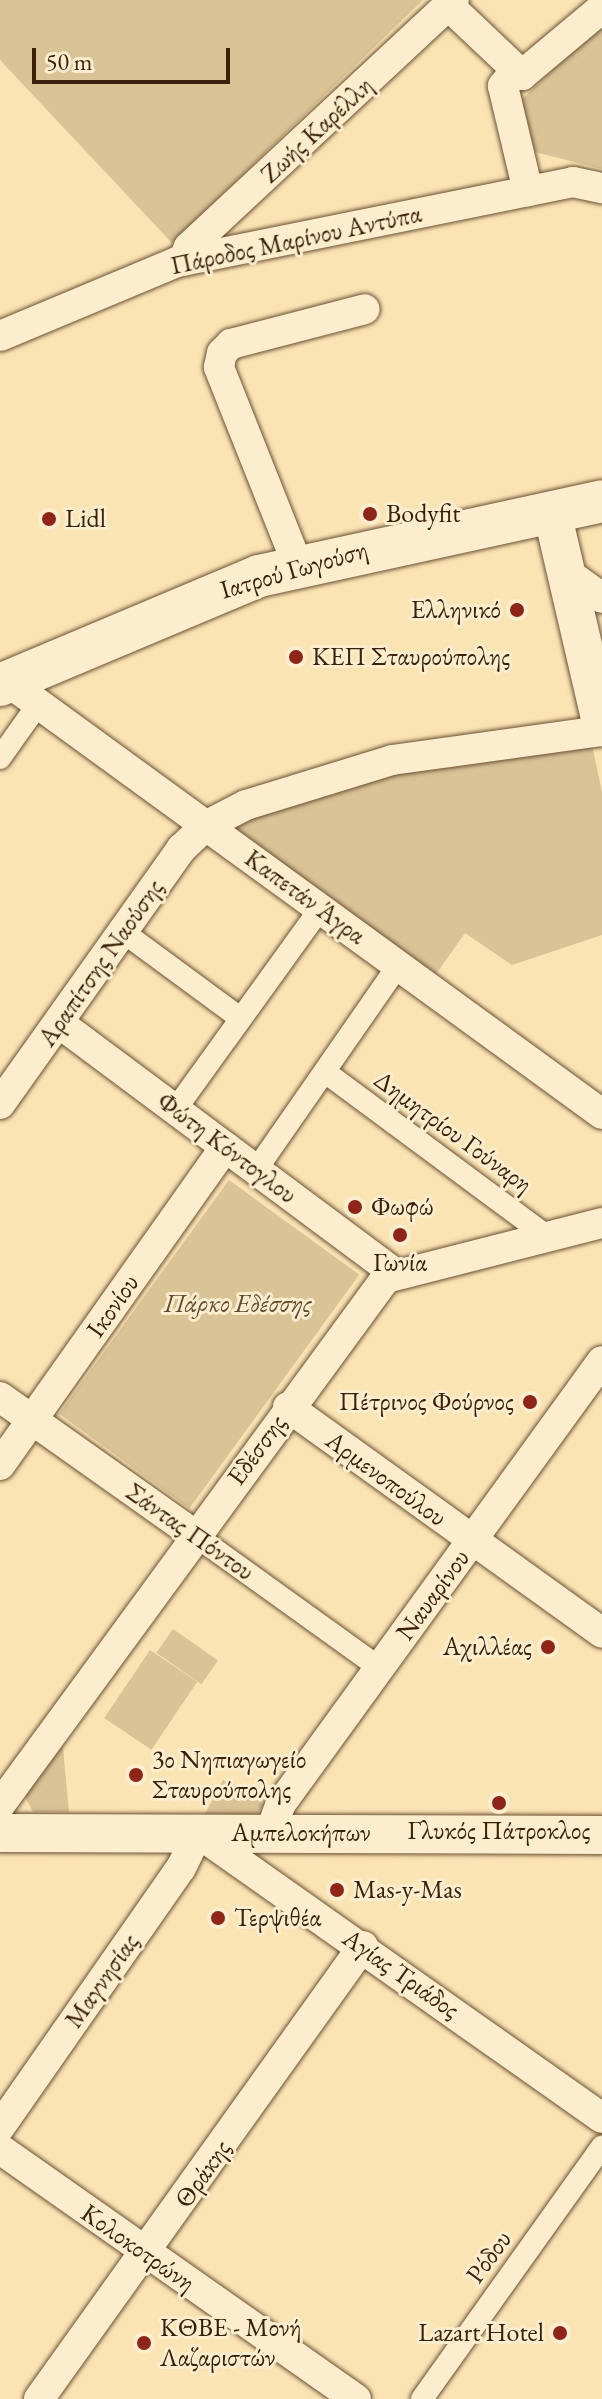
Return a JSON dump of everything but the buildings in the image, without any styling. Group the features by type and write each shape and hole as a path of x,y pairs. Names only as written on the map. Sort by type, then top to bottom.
{"main road":[{"name":"Ιατρού Γωγούση","path":"15,695 201,597 298,566 559,540 602,501"},
{"name":"Ιατρού Γωγούση","path":"15,695 294,592 559,540 602,528"}],"street":[{"path":"451,2 514,72 528,74 602,8"},
{"name":"Ζωής Καρέλλη","path":"183,261 189,247 451,2"},
{"path":"514,72 503,86 528,191"},
{"name":"Πάροδος Μαρίνου Αντύπα","path":"0,336 183,261 582,181 602,188"},
{"path":"298,566 219,367 222,353 231,344 365,309"},
{"path":"559,540 602,598"},
{"path":"559,540 602,729"},
{"path":"0,758 15,695"},
{"name":"Καπετάν Άγρα","path":"15,695 207,825 602,1114"},
{"name":"Αραπίτσης Ναούσης","path":"0,1104 181,849 207,825 246,805 392,760 602,729"},
{"path":"175,1110 320,909"},
{"path":"123,932 240,1018"},
{"path":"256,1170 398,966"},
{"name":"Φώτη Κόντογλου","path":"59,1023 394,1273"},
{"name":"Δημητρίου Γούναρη","path":"325,1072 548,1237"},
{"name":"Ικονίου","path":"0,1465 225,1147"},
{"path":"394,1273 602,1223"},
{"name":"Εδέσσης","path":"0,1805 378,1285 394,1273"},
{"name":"Ναυαρίνου","path":"270,1833 280,1805 602,1361"},
{"name":"Σάντας Πόντου","path":"0,1397 380,1668"},
{"name":"Αρμενοπούλου","path":"288,1407 471,1542 602,1633"},
{"name":"Αμπελοκήπων","path":"0,1833 602,1835"},
{"name":"Αγίας Τριάδος","path":"198,1833 363,1946 602,2118"},
{"name":"Μαγνησίας","path":"0,2127 181,1868 198,1833"},
{"name":"Θράκης","path":"39,2399 146,2255 363,1946"},
{"name":"Ρόδου","path":"422,2399 602,2147"},
{"name":"Κολοκοτρώνη","path":"0,2149 146,2255 356,2399"}],"green space":[{"path":"0,0 423,0 172,243 0,60"},
{"path":"602,22 602,169 531,151 516,105"},
{"path":"592,745 602,792 602,935 512,965 465,933 429,984 224,830 286,800 374,775"},
{"name":"Πάρκο Εδέσσης","path":"229,1180 359,1275 189,1508 59,1414"},
{"path":"173,1629 218,1661 201,1684 156,1653"},
{"path":"150,1650 197,1682 151,1750 104,1718"},
{"path":"62,1737 69,1812 33,1812 22,1791"},
{"path":"223,1780 264,1804 256,1815 205,1814"}],"place":[{"name":"Bodyfit","path":"370,514"},
{"name":"Lidl","path":"49,519"},
{"name":"Ελληνικό","path":"517,610"},
{"name":"ΚΕΠ Σταυρούπολης","path":"296,657"},
{"name":"Φωφώ","path":"355,1207"},
{"name":"Γωνία","path":"400,1235"},
{"name":"Πέτρινος Φούρνος","path":"530,1402"},
{"name":"Αχιλλέας","path":"548,1647"},
{"name":"3ο Νηπιαγωγείο Σταυρούπολης","path":"136,1775"},
{"name":"Γλυκός Πάτροκλος","path":"499,1803"},
{"name":"Mas-y-Mas","path":"337,1890"},
{"name":"Τερψιθέα","path":"218,1918"},
{"name":"Lazart Hotel","path":"560,2333"},
{"name":"ΚΘΒΕ - Μονή Λαζαριστών","path":"144,2343"}]}
